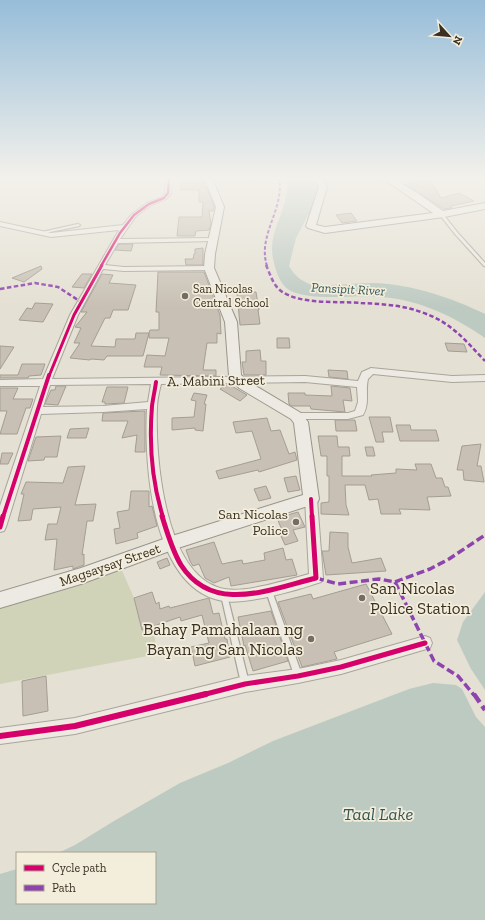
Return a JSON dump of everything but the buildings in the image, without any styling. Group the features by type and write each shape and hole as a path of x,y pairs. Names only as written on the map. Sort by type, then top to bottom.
{"main road":[{"path":"217,221 210,254 209,268 230,322 235,376 238,380 296,416 301,422 311,499"},
{"path":"313,221 311,226 325,230 391,221"},
{"name":"Magsaysay Street","path":"0,600 81,576 172,543 311,499"}],"street":[{"path":"0,527 36,411 74,315 100,267 130,221"},
{"path":"0,224 50,235 125,227"},
{"path":"117,241 213,240"},
{"path":"100,267 124,269 209,268"},
{"path":"296,416 348,416 359,413 363,406 362,384 366,373 372,371 452,379 485,378"},
{"name":"A. Mabini Street","path":"0,383 305,379 362,384"},
{"path":"156,382 152,406 155,473 163,516 181,564 189,576 206,588 224,595 239,596 316,578 311,499"},
{"path":"36,411 152,406"},
{"path":"0,736 75,726 245,684 298,676 382,656 425,643"}],"lane":[{"path":"446,221 485,265"},
{"path":"40,233 78,225"},
{"path":"268,589 298,676"},
{"path":"224,595 245,684"}],"green space":[{"path":"120,566 148,630 155,638 156,649 148,656 0,684 0,603"}],"water":[{"name":"Pansipit River","path":"278,221 305,221 296,238 289,266 300,279 307,283 315,286 376,283 390,284 432,293 485,314 485,338 462,323 436,311 410,302 372,296 312,296 287,289 281,281 273,258 273,238"},
{"path":"485,592 485,690 471,669 457,640 463,622"},
{"name":"Taal Lake","path":"433,683 456,685 462,689 476,717 485,727 485,920 0,920 0,874 16,869 16,904 156,904 156,852 60,852 75,845 180,783 228,763 273,741 409,689"}],"marked path":[{"path":"272,221 265,242 265,260 273,281 282,292 303,299 382,304 421,311 439,319 456,330 485,361"},
{"path":"0,289 35,283 58,287 81,302"},
{"path":"316,578 338,584 379,579 395,582 430,569 449,559 485,535"},
{"path":"395,582 434,661 458,676 469,687 485,710"}],"cycle path":[{"path":"0,527 46,383 74,315 120,233 129,221"},
{"path":"156,382 152,406 151,442 158,496 167,531 179,561 190,576 200,585 211,591 232,596 255,593 316,578 311,499"},
{"path":"0,736 75,726 245,684 298,676 341,667 425,643"}],"place":[{"name":"San Nicolas Central School","path":"185,296"},
{"name":"San Nicolas Police","path":"296,522"},
{"name":"San Nicolas Police Station","path":"362,598"},
{"name":"Bahay Pamahalaan ng Bayan ng San Nicolas","path":"311,639"}]}
